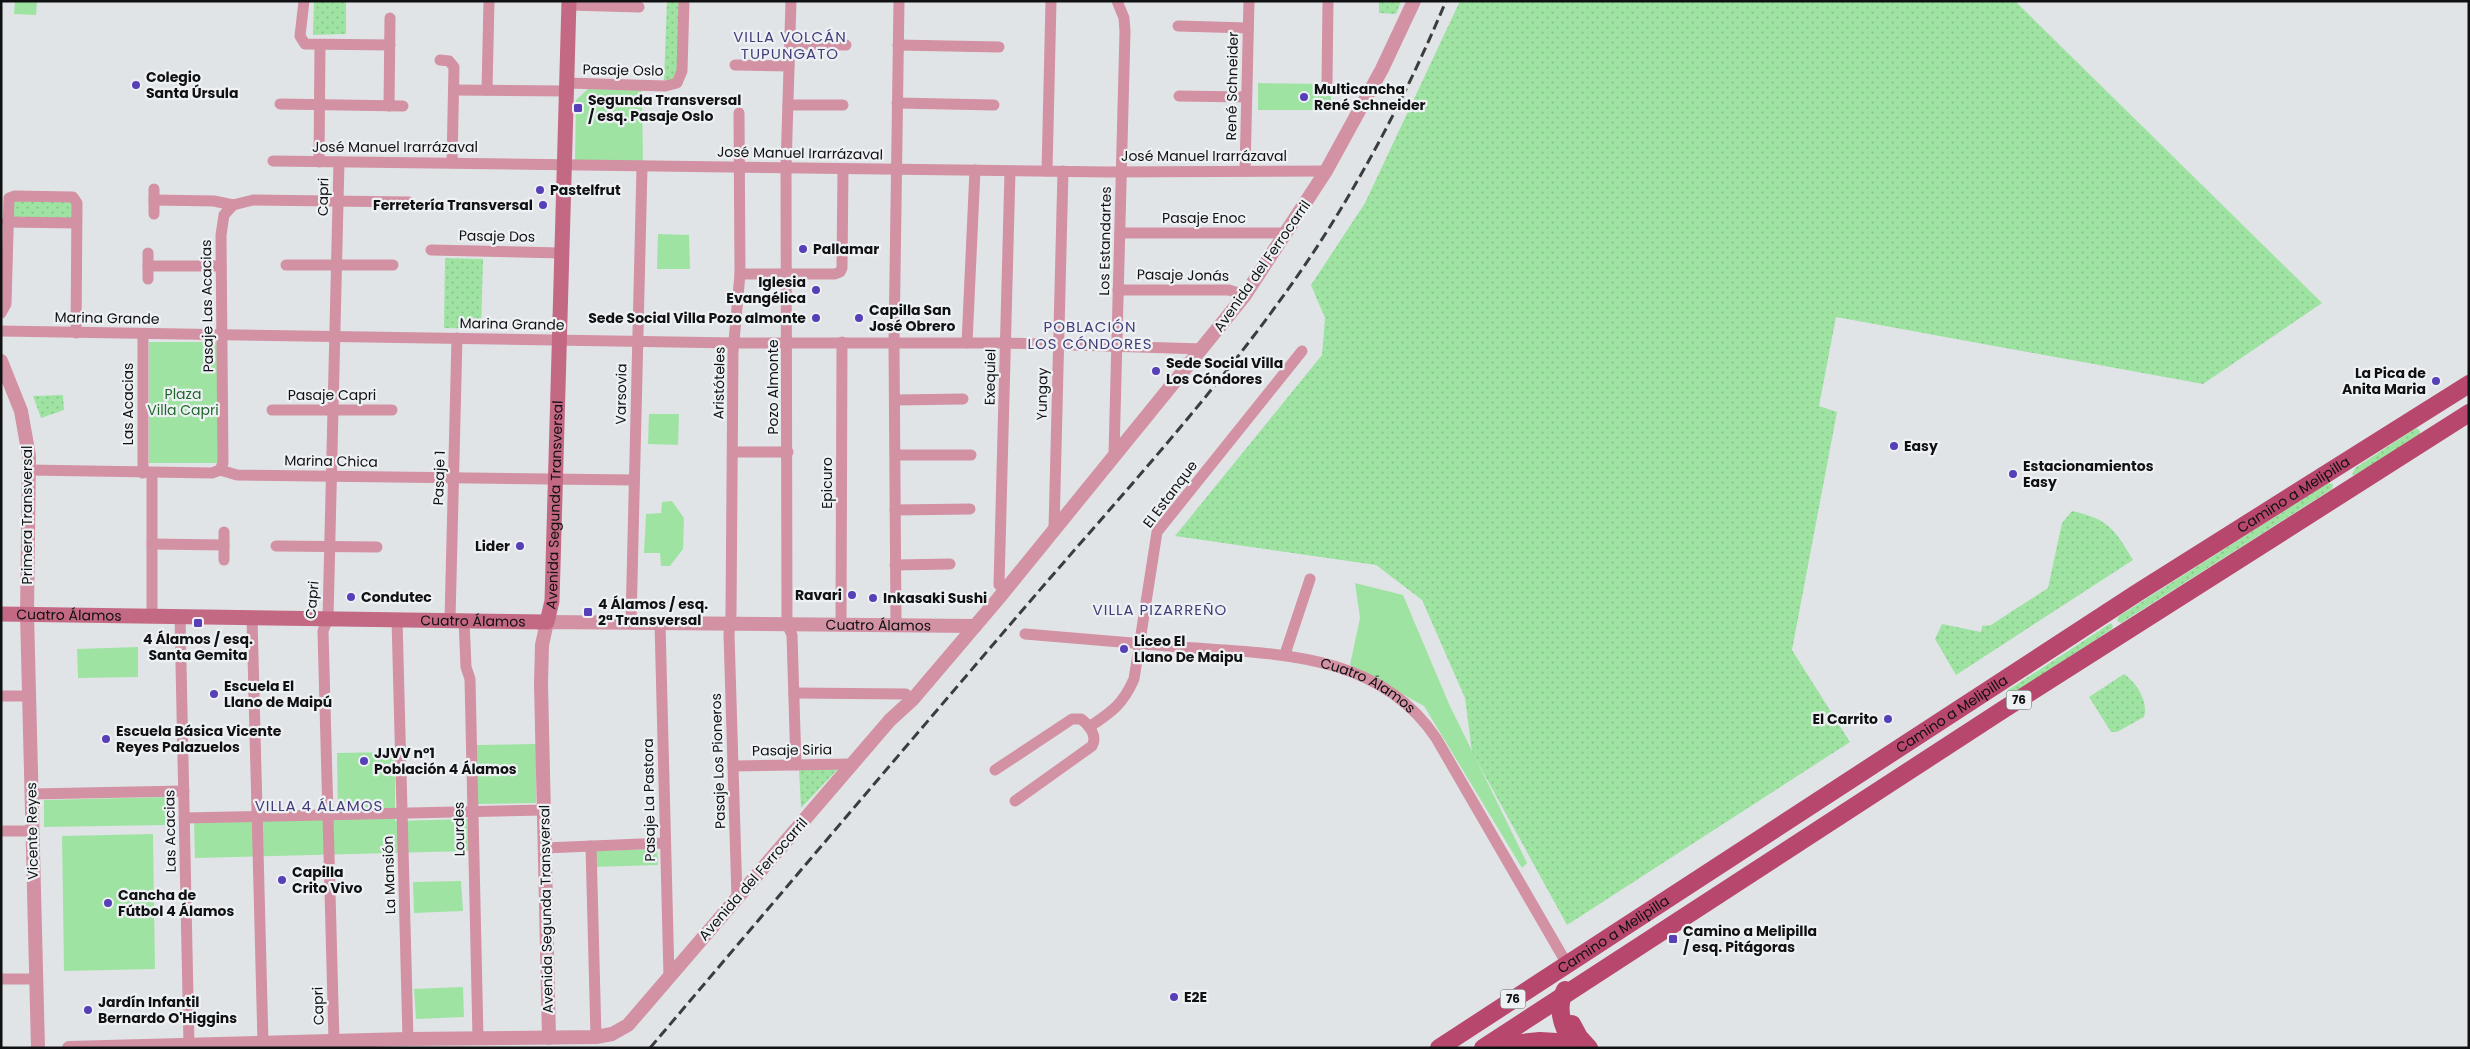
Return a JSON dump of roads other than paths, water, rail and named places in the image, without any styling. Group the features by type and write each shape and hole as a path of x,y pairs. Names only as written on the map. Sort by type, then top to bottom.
{"main road":[{"name":"Avenida Segunda Transversal","path":"547,622 552,600 569,3"},
{"name":"Camino a Melipilla","path":"1439,1048 1990,688 2332,469 2469,384"},
{"name":"Camino a Melipilla","path":"1482,1048 1677,924 2004,709 2469,413"},
{"path":"2332,469 2342,477 2346,490"},
{"name":"Cuatro Álamos","path":"1,614 547,622"},
{"path":"1990,688 1992,699 2004,709"},
{"path":"1664,902 1668,917 1677,924"},
{"path":"1582,1046 1562,1023 1567,993 1588,950"},
{"path":"1482,1048 1521,1041 1582,1046"}],"street":[{"path":"304,1 301,40 307,45 390,45"},
{"path":"487,90 489,1"},
{"name":"Pasaje Oslo","path":"454,90 665,86 677,83 682,71 684,1"},
{"name":"Pozo Almonte","path":"791,1 786,168 788,342 787,624 792,635 796,765"},
{"path":"896,625 894,343 899,1"},
{"path":"1047,171 1051,1"},
{"name":"Los Estandartes","path":"1114,454 1125,25 1117,1"},
{"name":"René Schneider","path":"1245,171 1249,1"},
{"path":"1327,82 1328,1"},
{"name":"Avenida del Ferrocarril","path":"890,720 906,694 1031,559 1054,528 1203,349 1245,295 1326,171 1382,69 1414,1"},
{"path":"569,3 640,7"},
{"path":"389,106 390,18"},
{"path":"1178,26 1248,28"},
{"path":"790,44 846,45"},
{"name":"Capri","path":"319,162 320,45"},
{"path":"898,45 999,47"},
{"path":"440,60 449,61 453,64 452,163"},
{"path":"735,65 789,66"},
{"path":"1179,96 1246,97"},
{"path":"280,104 403,106"},
{"path":"788,104 843,105"},
{"path":"897,104 994,105"},
{"name":"Aristóteles","path":"730,623 734,342 740,274 739,114"},
{"name":"José Manuel Irarrázaval","path":"273,162 1121,172 1326,171"},
{"name":"Capri","path":"334,1041 323,631 328,618 339,162"},
{"name":"Varsovia","path":"631,622 642,167"},
{"path":"740,274 840,272 842,268 843,169"},
{"path":"967,343 975,170"},
{"name":"Exequiel","path":"999,585 1010,170"},
{"name":"Yungay","path":"1054,528 1063,171"},
{"path":"154,214 154,195 214,200 233,205 253,200 409,202"},
{"path":"1,313 6,304 8,200 14,196 73,197 76,200 76,333"},
{"name":"Pasaje Las Acacias","path":"220,470 223,463 222,221 227,210 233,205"},
{"path":"7,222 76,223"},
{"name":"Pasaje Enoc","path":"1120,233 1287,233"},
{"name":"Pasaje Dos","path":"431,250 562,253"},
{"path":"148,253 148,279"},
{"path":"286,265 393,265"},
{"path":"148,266 221,266"},
{"name":"Pasaje Jonás","path":"1118,290 1229,290 1245,295"},
{"name":"Marina Grande","path":"1,332 638,341 1006,343 1203,349"},
{"name":"Las Acacias","path":"143,334 152,544 152,616"},
{"name":"Pasaje 1","path":"457,338 454,477 457,620"},
{"name":"Epicuro","path":"841,624 842,342"},
{"name":"El Estanque","path":"1089,726 1114,710 1128,693 1134,679 1141,644 1157,532 1302,351"},
{"name":"Primera Transversal","path":"1,361 21,411 28,440 30,470 27,614"},
{"path":"895,400 963,399"},
{"name":"Pasaje Capri","path":"272,410 392,410"},
{"path":"733,452 788,452"},
{"path":"895,455 971,455"},
{"name":"Marina Chica","path":"30,470 148,473 212,473 220,470 237,475 556,477 634,480"},
{"path":"895,510 970,509"},
{"name":"Avenida del Ferrocarril","path":"596,1037 612,1034 628,1025 851,764 890,720 913,699 970,626 999,585 1036,544 1054,528"},
{"path":"224,532 224,560"},
{"path":"152,544 224,545"},
{"path":"276,546 377,547"},
{"path":"895,564 950,564"},
{"path":"1286,654 1310,579"},
{"name":"Vicente Reyes","path":"27,614 38,1048"},
{"name":"Las Acacias","path":"180,616 190,1045"},
{"path":"252,617 262,1043"},
{"name":"La Mansión","path":"397,619 408,1039"},
{"name":"Lourdes","path":"457,620 466,667 470,676 478,1038"},
{"name":"Cuatro Álamos","path":"547,622 970,626"},
{"name":"Avenida Segunda Transversal","path":"547,622 541,665 549,1038"},
{"name":"Pasaje La Pastora","path":"660,622 669,978"},
{"name":"Pasaje Los Pioneros","path":"730,623 737,898"},
{"name":"Cuatro Álamos","path":"1025,634 1286,654 1326,663 1366,678 1397,696 1418,714 1446,754 1568,964"},
{"path":"794,693 906,694"},
{"path":"1,696 29,696"},
{"path":"995,770 1072,719 1081,719 1089,726 1094,738 1092,746 1015,802"},
{"name":"Pasaje Siria","path":"733,766 851,764"},
{"path":"31,794 184,791"},
{"path":"184,818 544,810"},
{"path":"1,831 32,831"},
{"path":"544,848 665,844"},
{"path":"69,1048 408,1039 596,1037 591,846"},
{"path":"1,979 36,979"}],"railway":[{"path":"650,1048 1020,613 1172,438 1280,301 1351,193 1401,99 1446,1"}],"place":[{"name":"Colegio Santa Úrsula","path":"136,85"},
{"name":"Multicancha René Schneider","path":"1304,97"},
{"name":"Segunda Transversal / esq. Pasaje Oslo","path":"578,108"},
{"name":"Pastelfrut","path":"540,190"},
{"name":"Ferretería Transversal","path":"543,205"},
{"name":"Pallamar","path":"803,249"},
{"name":"Iglesia Evangélica","path":"816,290"},
{"name":"Sede Social Villa Pozo almonte","path":"816,318"},
{"name":"Capilla San José Obrero","path":"859,318"},
{"name":"Sede Social Villa Los Cóndores","path":"1156,371"},
{"name":"La Pica de Anita Maria","path":"2436,381"},
{"name":"Easy","path":"1894,446"},
{"name":"Estacionamientos Easy","path":"2013,474"},
{"name":"Lider","path":"520,546"},
{"name":"Ravari","path":"852,595"},
{"name":"Condutec","path":"351,597"},
{"name":"Inkasaki Sushi","path":"873,598"},
{"name":"4 Álamos / esq. 2ª Transversal","path":"588,612"},
{"name":"4 Álamos / esq. Santa Gemita","path":"198,623"},
{"name":"Liceo El Llano De Maipu","path":"1124,649"},
{"name":"Escuela El Llano de Maipú","path":"214,694"},
{"name":"El Carrito","path":"1888,719"},
{"name":"Escuela Básica Vicente Reyes Palazuelos","path":"106,739"},
{"name":"JJVV n°1 Población 4 Álamos","path":"364,761"},
{"name":"Capilla Crito Vivo","path":"282,880"},
{"name":"Cancha de Fútbol 4 Álamos","path":"108,903"},
{"name":"Camino a Melipilla / esq. Pitágoras","path":"1673,939"},
{"name":"E2E","path":"1174,997"},
{"name":"Jardín Infantil Bernardo O'Higgins","path":"88,1010"}],"district":[{"name":"VILLA VOLCÁN TUPUNGATO","path":"790,46"},
{"name":"POBLACIÓN LOS CÓNDORES","path":"1090,336"},
{"name":"VILLA PIZARREÑO","path":"1160,610"},
{"name":"VILLA 4 ÁLAMOS","path":"319,806"}],"park label":[{"name":"Plaza Villa Capri","path":"183,402"}]}
